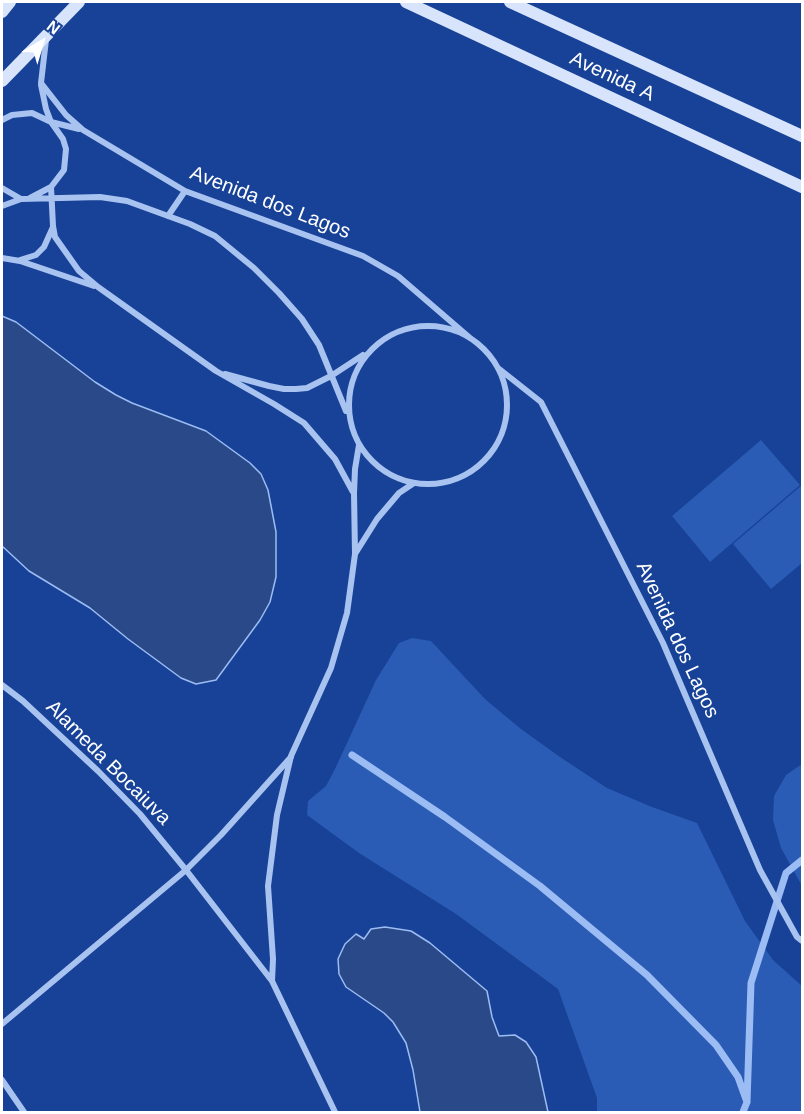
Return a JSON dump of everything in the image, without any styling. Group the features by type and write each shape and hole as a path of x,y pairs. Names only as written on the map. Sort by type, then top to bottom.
{"street":[{"path":"2,12 10,2"},
{"path":"2,81 79,2"},
{"name":"Avenida A","path":"406,2 802,188"},
{"name":"Avenida A","path":"510,2 802,136"},
{"path":"2,206 34,196 51,187 64,170 66,149 46,109 41,83 46,37"},
{"name":"Avenida dos Lagos","path":"41,83 66,115 83,130 185,191 363,256 398,276 470,338 490,356 498,368 506,394 507,407 506,420 496,446 483,461 467,474 441,483 414,483 377,466 359,445 350,420 349,391 358,365 367,353 389,335 415,326 444,327 470,338"},
{"path":"2,120 12,115 32,113 51,122 83,130"},
{"path":"51,187 53,226 56,237 71,261 98,287 216,371 304,423 335,459 354,493"},
{"path":"2,188 24,199 100,197 128,201 215,236 254,267 302,319 319,345 350,420"},
{"path":"168,216 185,191"},
{"path":"20,261 36,255 44,247 53,226"},
{"path":"2,258 20,261 98,287"},
{"path":"216,371 284,389 307,388 367,353"},
{"name":"Avenida dos Lagos","path":"498,368 541,402 663,643 760,870 802,942"},
{"name":"Avenida dos Lagos","path":"272,981 273,959 268,886 277,816 291,756 331,668 347,613 355,554 354,493 359,445"},
{"name":"Avenida dos Lagos","path":"355,554 377,519 399,493 414,483"},
{"name":"Alameda Bocaiuva","path":"2,685 23,701 98,771 140,814 186,870"},
{"path":"2,1024 186,870 221,835 291,756"},
{"name":"Avenida dos Lagos","path":"186,870 272,981 335,1113"},
{"path":"2,1080 24,1113"}],"shaded area":[{"path":"2,316 16,322 95,382 116,395 206,431 250,463 261,474 268,490 276,532 276,577 270,602 260,620 216,680 196,684 181,678 90,608 29,571 2,546"},
{"path":"761,440 800,485 710,562 672,516"},
{"path":"802,485 802,563 771,589 733,544"},
{"path":"412,638 431,641 485,699 521,729 607,788 697,823 745,921 773,960 802,986 802,1112 597,1112 597,1098 558,989 456,914 359,853 307,815 308,801 326,786 376,680 399,643"},
{"path":"802,764 802,886 781,848 773,820 774,796 786,775"},
{"path":"385,927 411,931 430,943 487,991 492,1017 499,1036 515,1035 526,1042 536,1057 548,1112 420,1112 406,1043 393,1022 384,1013 346,987 339,974 338,959 345,944 356,934 364,939 371,929"}],"waterway":[{"path":"352,755 445,817 540,886 647,975 716,1045 738,1077 747,1102"},
{"path":"743,1112 747,1102 751,983 786,873 802,860"}]}
